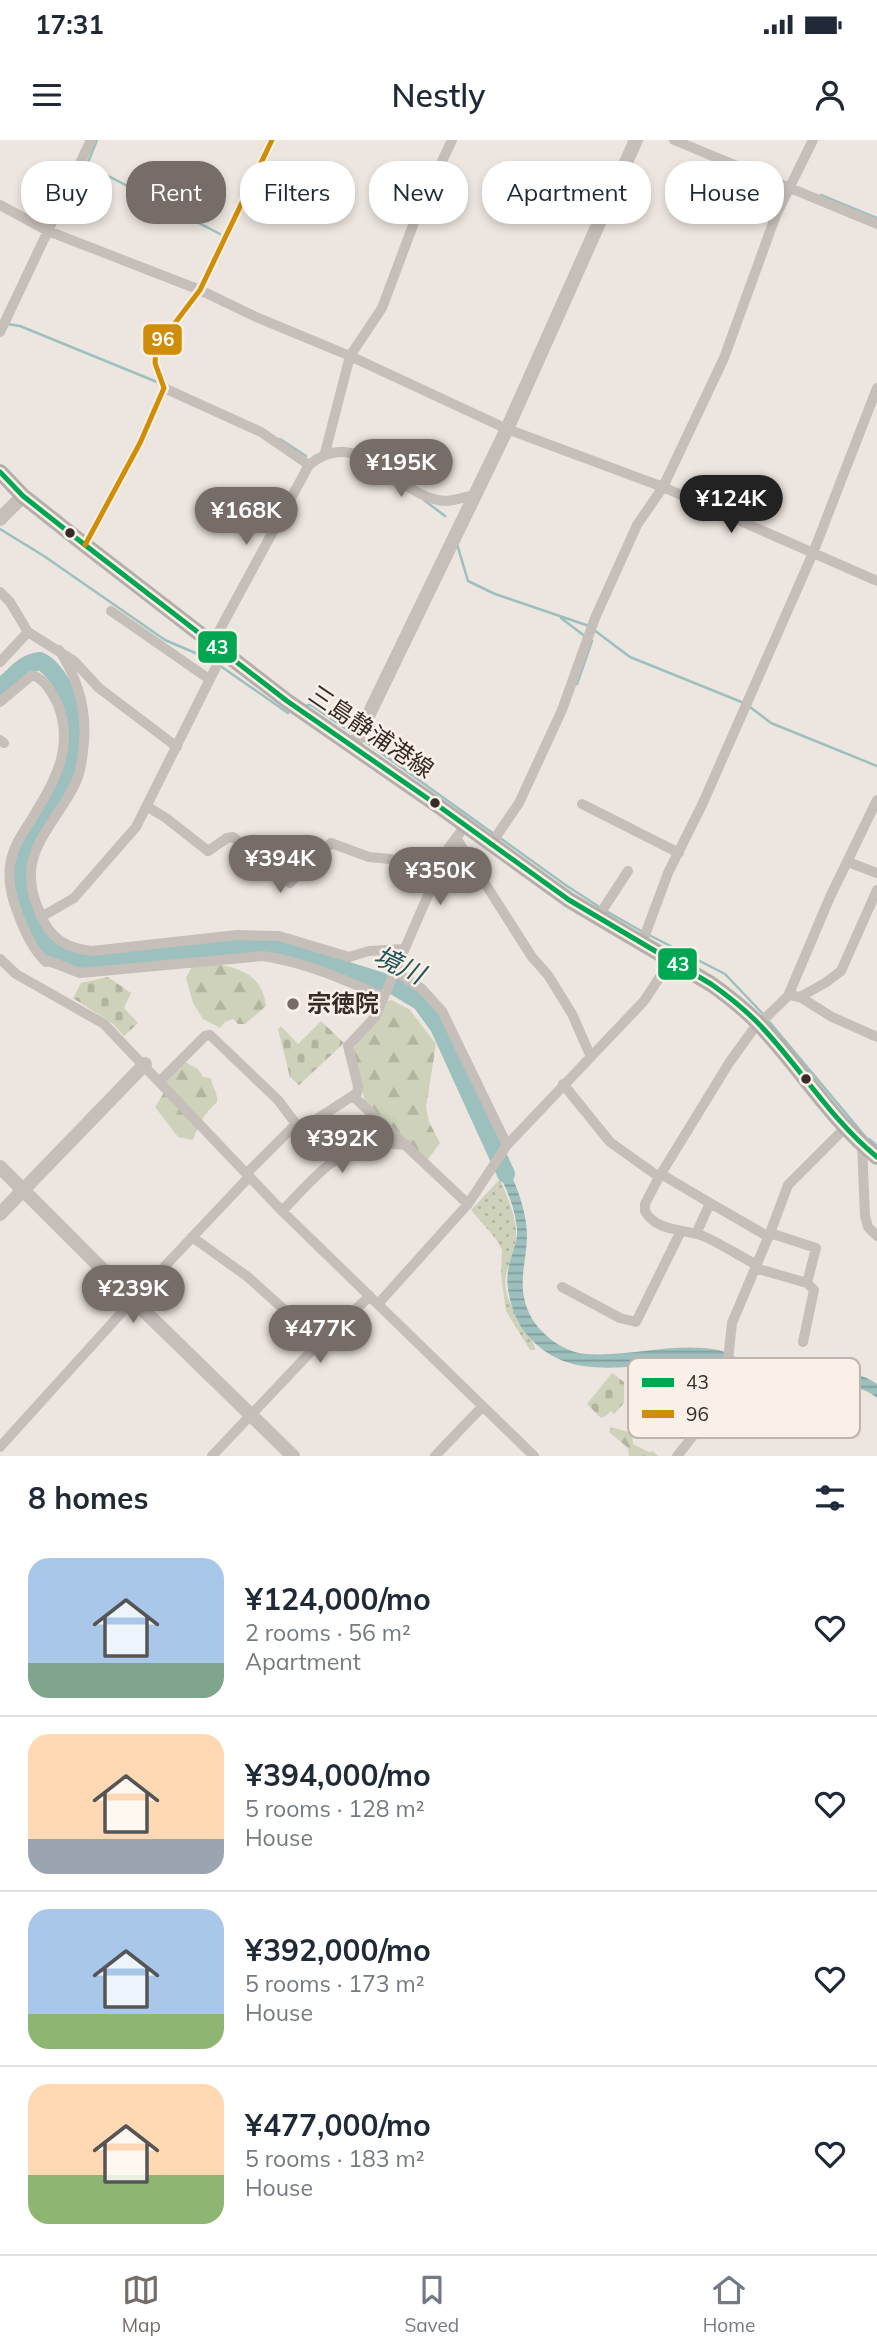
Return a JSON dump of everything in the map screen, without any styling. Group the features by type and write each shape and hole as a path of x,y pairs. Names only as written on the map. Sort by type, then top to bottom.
{"main road":[{"name":"三島静浦港線","path":"0,472 23,496 287,701 357,740 461,832 491,844 536,877 711,984 738,1004 759,1024 846,1128 877,1157"}],"street":[{"path":"0,332 91,140"},
{"path":"85,545 140,443 164,388 155,363 156,348 200,290 272,140"},
{"path":"325,453 350,356 382,308 418,212 452,140"},
{"path":"357,740 507,429 636,140"},
{"path":"674,140 877,224"},
{"path":"491,844 519,803 562,710 595,618 637,525 663,487 724,358 776,215 813,140"},
{"path":"0,205 48,231 200,290 507,429 663,487 877,581"},
{"path":"164,388 261,432 309,465"},
{"path":"642,943 668,873 813,553 877,388"},
{"path":"41,917 65,904 82,890 136,827 148,807 209,679 217,648 309,465 325,453 340,451 363,458 435,500 452,502 475,495"},
{"path":"0,519 23,496"},
{"path":"0,592 10,602 28,632 83,668 99,688 177,747"},
{"path":"111,611 209,679"},
{"path":"0,662 28,632"},
{"path":"59,650 70,666 81,697 85,727 83,752 76,781 40,844 30,875 41,917 60,943 72,949 92,951 237,935 270,935 348,958 369,951 404,949"},
{"path":"0,702 31,676 35,676 40,678 50,691 64,726 62,760 56,778 12,854 9,876 12,896 26,936 46,962 80,972 263,956 336,976 384,994"},
{"path":"803,1342 814,1290 807,1283 756,1266 696,1234 680,1233 651,1219 645,1211 645,1204 729,1063 759,1024 788,996 877,800"},
{"path":"582,804 679,853"},
{"path":"148,807 208,851 226,838 233,837 290,883 331,843 369,857 390,859 436,877"},
{"path":"160,1081 205,1036 210,1035 278,1100 296,1124 306,1126 354,1097 358,1086 348,1046 372,1022 436,877 461,832"},
{"path":"461,832 515,932 548,975 572,1014 591,1057"},
{"path":"848,862 877,873"},
{"path":"598,917 628,871"},
{"path":"788,996 800,996 841,971 876,896"},
{"path":"336,976 348,958"},
{"path":"0,959 16,974 104,1024 145,1064 282,1211 534,1456"},
{"path":"212,1456 320,1342 374,1300 468,1204 505,1147 644,1001 671,960"},
{"path":"394,973 422,989 442,1011 505,1147"},
{"path":"800,996 832,1017 877,1037"},
{"path":"0,1214 145,1064"},
{"path":"563,1084 610,1142 660,1175 769,1235 817,1248 807,1283"},
{"path":"354,1097 468,1204"},
{"path":"0,1447 296,1124"},
{"path":"729,1358 732,1323 788,1185 846,1128"},
{"path":"282,1211 319,1172 353,1151 375,1143 407,1145"},
{"path":"862,1145 865,1216 868,1227 877,1236"},
{"path":"0,1167 293,1456"},
{"path":"696,1234 710,1203"},
{"path":"562,1287 620,1318 636,1322 680,1233"},
{"path":"192,1237 248,1277 320,1342"},
{"path":"435,1456 482,1407"},
{"path":"677,1456 691,1438"}],"green space":[{"path":"215,964 242,971 260,987 266,1006 245,1024 238,1024 233,1019 220,1028 203,1019 193,1003 186,978 192,966"},
{"path":"108,977 131,993 124,1008 138,1023 124,1036 113,1024 73,998 81,983"},
{"path":"392,1000 410,1010 436,1044 426,1107 429,1122 440,1143 426,1162 365,1101 351,1052 387,1001"},
{"path":"321,1021 344,1043 299,1085 290,1077 278,1029 281,1026 298,1044"},
{"path":"185,1062 198,1069 203,1077 211,1078 217,1098 193,1140 178,1137 155,1107 163,1094 165,1081"},
{"path":"500,1179 511,1207 516,1230 506,1277 506,1291 535,1350 530,1350 506,1311 501,1275 502,1250 471,1210"},
{"path":"612,1373 624,1382 624,1403 614,1414 611,1411 601,1418 587,1404"},
{"path":"611,1427 628,1432 628,1438 632,1438 633,1444 649,1452 653,1451 658,1456 629,1456 628,1448 609,1432"}],"water":[{"path":"502,1153 524,1213 527,1245 523,1285 526,1306 535,1324 554,1342 586,1354 702,1348 718,1350 737,1358 628,1358 628,1367 591,1367 562,1360 536,1344 516,1318 509,1294 507,1278 517,1229 509,1196 494,1165"},
{"path":"860,1376 877,1384 877,1398 860,1389"}],"waterway":[{"path":"97,140 87,165 220,234"},
{"path":"821,195 877,218"},
{"path":"7,324 20,326 157,382"},
{"path":"280,439 306,456"},
{"path":"424,500 445,516"},
{"path":"0,529 44,556 165,640 214,661"},
{"path":"457,544 468,581 495,594 589,626"},
{"path":"561,618 586,637"},
{"path":"594,630 630,657 744,703"},
{"path":"577,684 592,641"},
{"name":"境川","path":"0,687 22,668 40,661 59,680 75,717 77,739 74,759 58,795 25,850 20,874 27,913 38,935 46,944 61,955 78,962 269,946 393,985 421,1002 439,1027 506,1174"},
{"path":"219,665 288,713"},
{"path":"308,705 355,735"},
{"path":"750,707 771,723 877,766"},
{"path":"363,740 494,834"},
{"path":"500,838 601,908"},
{"path":"606,911 643,932"},
{"path":"649,935 725,974 763,1014"},
{"path":"767,1019 869,1141"},
{"path":"869,1139 877,1146"}],"transit line":[{"name":"96","path":"85,545 140,443 164,388 155,363 156,348 200,290 272,140"},
{"name":"43","path":"0,472 23,496 287,701 569,900 711,984 729,998 757,1022 844,1126 877,1157"}],"place":[{"name":"宗徳院","path":"293,1004"}]}
